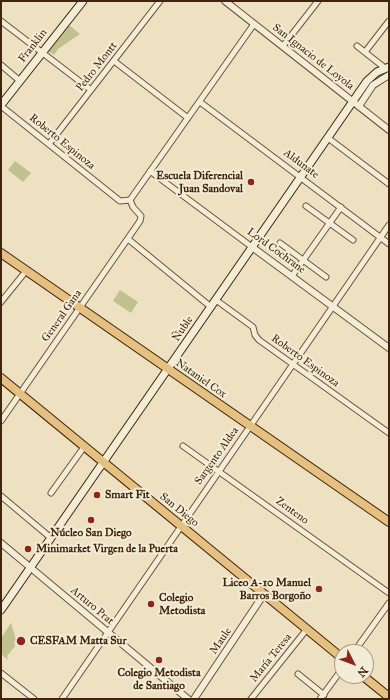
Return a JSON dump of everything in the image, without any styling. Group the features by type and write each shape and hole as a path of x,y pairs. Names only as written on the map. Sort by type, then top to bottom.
{"main road":[{"name":"Franklin","path":"1,106 82,1"},
{"name":"Ñuble","path":"1,610 301,176 328,138 356,104 370,78 387,67"},
{"name":"Nataniel Cox","path":"1,253 389,522"},
{"name":"San Diego","path":"1,378 334,651"},
{"path":"373,684 389,698"}],"street":[{"name":"Pedro Montt","path":"49,144 160,1"},
{"name":"San Ignacio de Loyola","path":"225,1 388,128"},
{"path":"283,46 316,2"},
{"path":"1,21 91,90"},
{"path":"365,52 389,21"},
{"path":"130,200 254,24"},
{"path":"357,46 387,67"},
{"path":"114,61 188,118"},
{"path":"1,65 20,81"},
{"name":"Ñuble","path":"356,104 374,85 389,75"},
{"name":"Aldunate","path":"200,102 301,176 389,244"},
{"name":"Roberto Espinoza","path":"1,106 120,201 130,200"},
{"path":"328,138 389,184"},
{"name":"Lord Cochrane","path":"150,172 389,348"},
{"name":"General Gana","path":"1,421 140,221 141,216 133,207 130,200"},
{"path":"306,206 353,240"},
{"path":"292,276 341,207"},
{"name":"Sargento Aldea","path":"62,699 389,225"},
{"path":"128,239 211,307"},
{"path":"280,243 326,277"},
{"path":"1,302 26,270"},
{"name":"Roberto Espinoza","path":"216,300 251,326 257,338 389,433"},
{"path":"51,493 84,446"},
{"name":"Zenteno","path":"183,446 389,593"},
{"path":"1,496 51,538"},
{"name":"Arturo Prat","path":"1,543 188,699"},
{"name":"Maule","path":"194,699 264,594"},
{"path":"360,644 389,603"},
{"name":"María Teresa","path":"251,699 307,629"},
{"path":"1,673 34,699"},
{"path":"298,674 322,697 334,680"}],"green space":[{"path":"69,25 80,34 58,49 54,55 48,51"},
{"path":"15,161 31,173 23,182 8,170"},
{"path":"120,290 138,302 131,313 113,301"},
{"path":"11,623 16,640 14,642 15,646 7,656 8,660 1,654 1,638"}],"place":[{"name":"Escuela Diferencial Juan Sandoval","path":"251,182"},
{"name":"Smart Fit","path":"97,495"},
{"name":"Núcleo San Diego","path":"91,520"},
{"name":"Minimarket Virgen de la Puerta","path":"28,549"},
{"name":"Liceo A-10 Manuel Barros Borgoño","path":"319,589"},
{"name":"Colegio Metodista","path":"151,604"},
{"name":"CESFAM Matta Sur","path":"21,641"},
{"name":"Colegio Metodista de Santiago","path":"159,660"}]}
